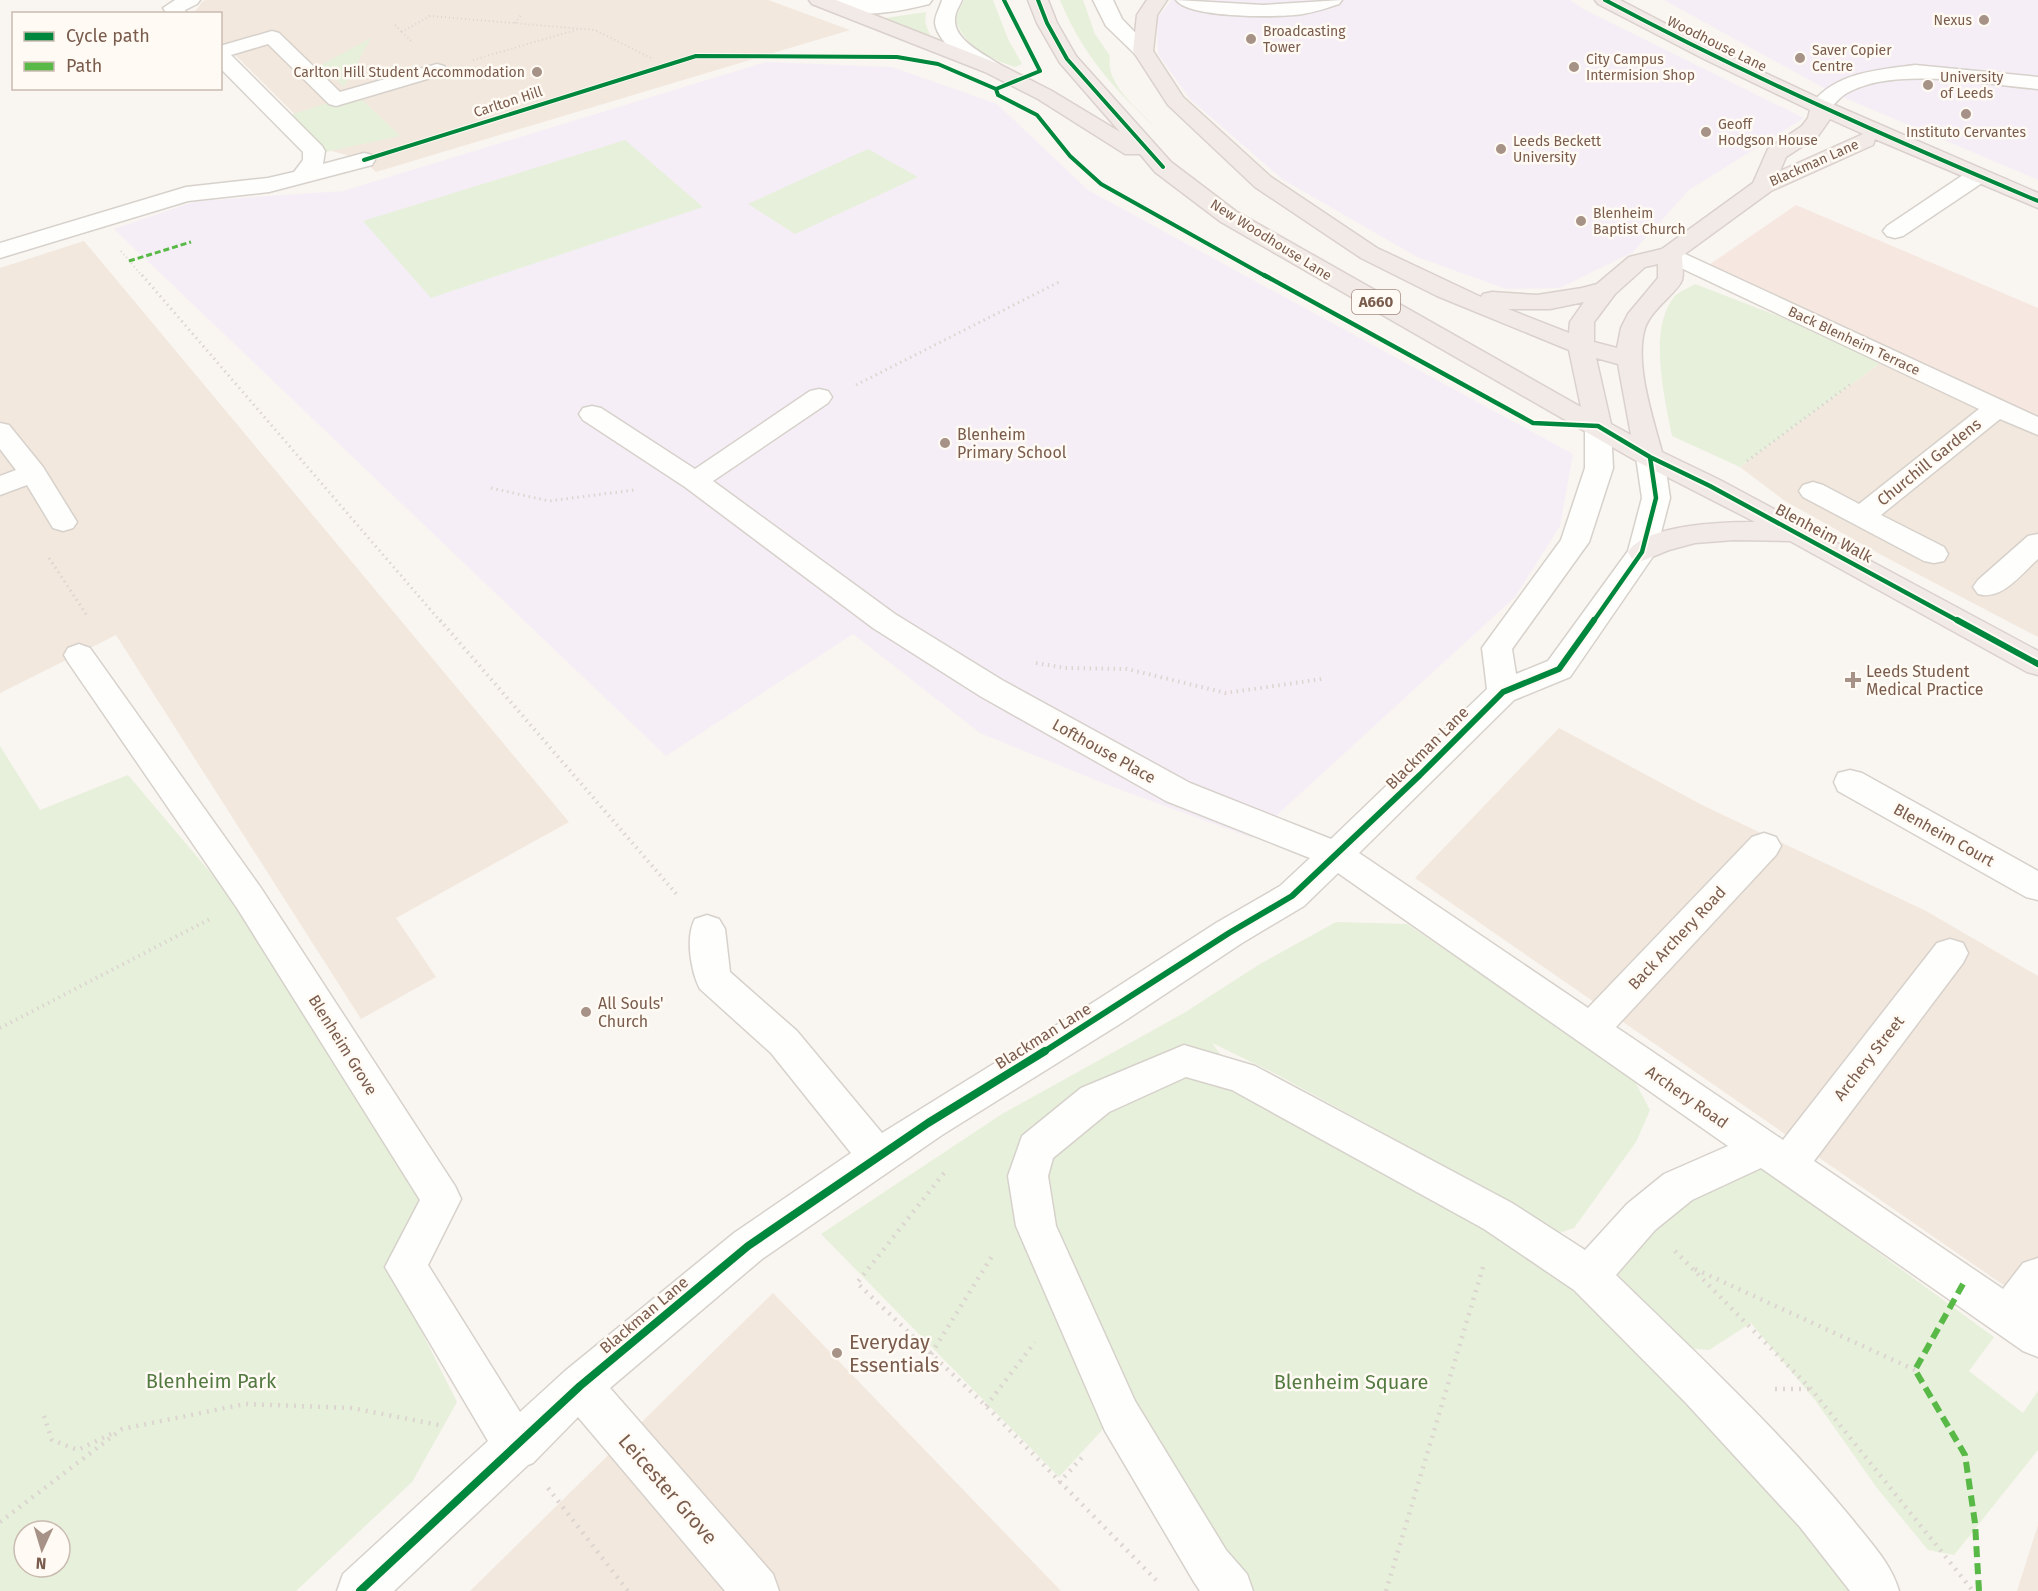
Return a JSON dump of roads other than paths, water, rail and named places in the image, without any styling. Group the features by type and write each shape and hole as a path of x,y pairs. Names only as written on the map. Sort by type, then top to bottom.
{"highway":[{"name":"New Woodhouse Lane","path":"1038,0 1047,23 1067,59 1163,167 1229,217 1598,426"},
{"path":"1143,51 1148,15 1157,0"},
{"name":"Woodhouse Lane","path":"1605,0 1689,46 1719,71 2038,201"},
{"path":"828,3 992,68 1046,95 1163,167"},
{"name":"A660","path":"1143,51 1175,101 1263,182 1369,253 1446,291 1581,346 1629,359"},
{"name":"Woodhouse Lane","path":"1820,112 1865,140 1905,146"},
{"name":"Blackman Lane","path":"1763,186 1776,154 1810,131 1820,112"},
{"name":"Blackman Lane","path":"1598,426 1581,346 1582,322 1606,289 1636,262 1670,254 1763,186 1865,140"},
{"name":"Blackman Lane","path":"1650,457 1629,359 1632,330 1645,305 1670,280 1670,254"},
{"path":"1446,291 1512,303 1540,304 1566,300 1606,289"},
{"path":"1632,330 1651,362 1669,440 1688,477"},
{"name":"Blenheim Walk","path":"1598,426 1650,457 2038,664"},
{"path":"1642,552 1660,540 1701,533 1792,532"}],"street":[{"path":"828,3 873,8 906,5 922,0"},
{"path":"952,0 946,14 946,27 955,42 992,68"},
{"path":"1103,0 1113,22 1143,51"},
{"path":"1186,0 1198,6 1266,10 1304,9 1332,0"},
{"path":"222,53 272,37 336,100 437,70"},
{"path":"222,56 314,151 314,161 302,176"},
{"path":"1820,112 1838,89 1871,77 1915,71 2038,82"},
{"path":"0,251 186,194 245,189 364,160"},
{"path":"1895,231 1977,176"},
{"name":"Back Blenheim Terrace","path":"1670,254 2038,427"},
{"path":"702,486 819,397"},
{"name":"Churchill Gardens","path":"1861,516 1997,408"},
{"name":"Lofthouse Place","path":"592,414 702,486 884,621 991,688 1178,792 1337,855"},
{"name":"Blackman Lane","path":"1503,692 1497,648 1575,542 1599,468 1598,426"},
{"path":"0,432 33,473 63,522"},
{"name":"Blackman Lane","path":"360,1591 580,1386 748,1246 878,1157 1229,933 1292,896 1337,855 1503,692 1559,669 1642,552 1656,498 1650,457"},
{"path":"0,486 33,473"},
{"name":"Churchill Gardens","path":"1813,491 1934,554"},
{"path":"1988,587 2038,543"},
{"name":"Blenheim Grove","path":"79,655 249,898 441,1199 406,1268 517,1447"},
{"name":"Blenheim Court","path":"1850,782 2038,887"},
{"name":"Back Archery Road","path":"1590,1030 1764,846"},
{"name":"Archery Road","path":"1337,855 2023,1327"},
{"path":"707,929 713,979 784,1042 878,1157"},
{"name":"Archery Street","path":"1775,1156 1950,953"},
{"path":"1230,1591 1210,1566 1120,1416 1036,1226 1028,1176 1036,1148 1095,1100 1184,1061 1242,1077 1498,1216 1589,1276 1701,1388 1816,1511 1874,1584 1876,1591"},
{"path":"1589,1276 1641,1217 1678,1187 1775,1156"},
{"path":"2023,1327 2038,1277"},
{"name":"Leicester Grove","path":"580,1386 756,1591"}],"place":[{"name":"Nexus","path":"1984,20"},
{"name":"Broadcasting Tower","path":"1251,39"},
{"name":"Saver Copier Centre","path":"1800,58"},
{"name":"City Campus Intermision Shop","path":"1574,67"},
{"name":"Carlton Hill Student Accommodation","path":"537,72"},
{"name":"University of Leeds","path":"1928,85"},
{"name":"Instituto Cervantes","path":"1966,114"},
{"name":"Geoff Hodgson House","path":"1706,132"},
{"name":"Leeds Beckett University","path":"1501,149"},
{"name":"Blenheim Baptist Church","path":"1581,221"},
{"name":"Blenheim Primary School","path":"945,443"},
{"name":"Leeds Student Medical Practice","path":"1853,680"},
{"name":"All Souls' Church","path":"586,1012"},
{"name":"Everyday Essentials","path":"837,1353"}],"park label":[{"name":"Blenheim Park","path":"211,1381"},
{"name":"Blenheim Square","path":"1351,1382"}]}
